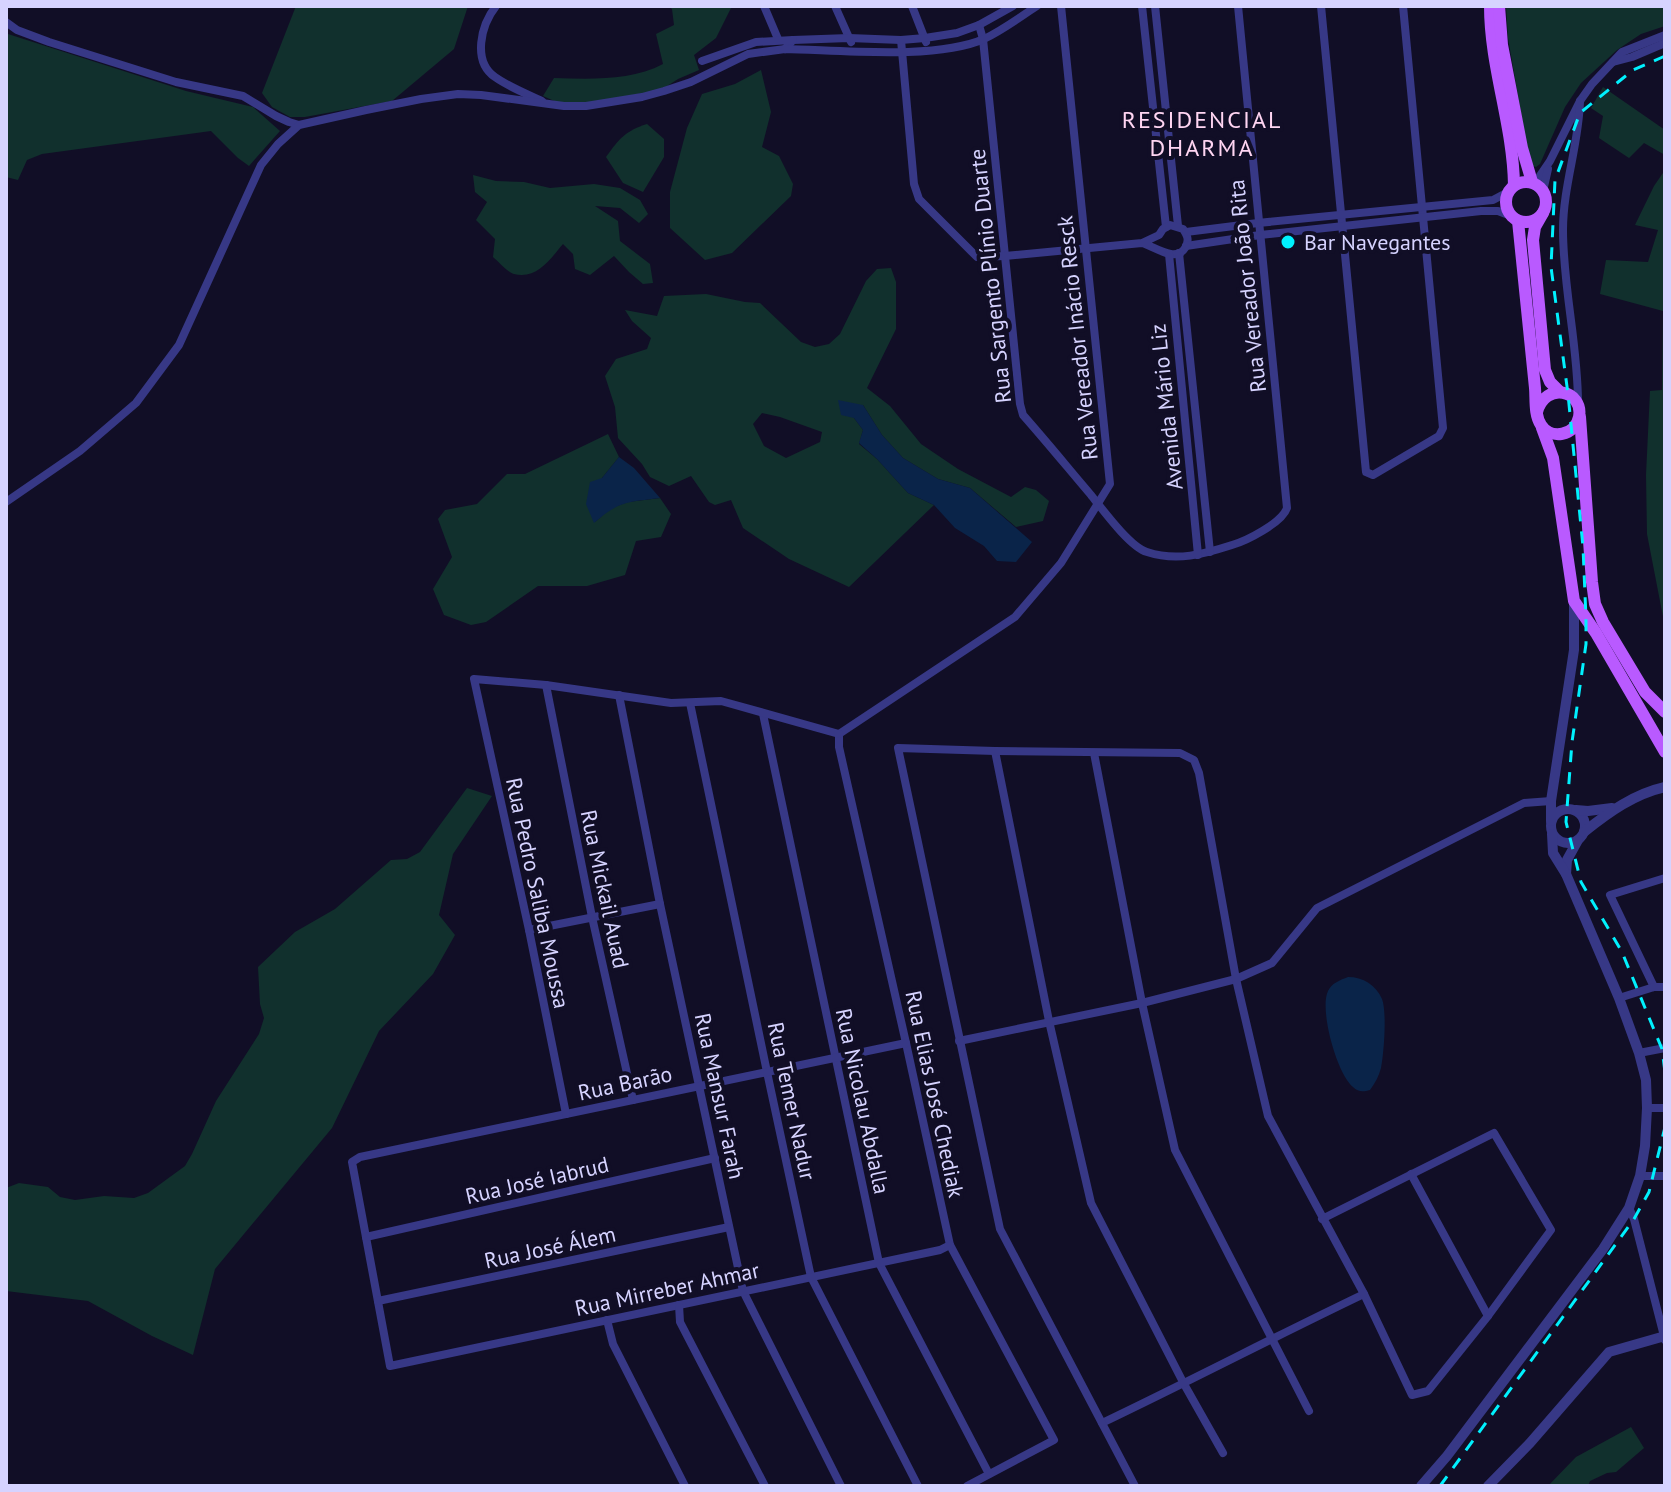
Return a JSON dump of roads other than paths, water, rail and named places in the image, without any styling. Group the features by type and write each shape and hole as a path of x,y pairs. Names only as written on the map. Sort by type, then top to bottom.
{"main road":[{"path":"1490,6 1493,53 1514,163 1511,188 1505,204 1514,218 1538,420 1553,458 1574,601 1665,752"},
{"path":"1499,6 1502,45 1522,148 1546,204 1535,227 1533,252 1545,370 1550,382 1560,392"},
{"path":"1511,188 1522,181 1537,185"},
{"path":"1514,218 1527,222 1543,213"},
{"path":"1537,412 1544,397 1560,392 1568,394 1579,409 1595,604 1645,692 1665,712"},
{"path":"1542,428 1549,433 1565,434 1576,424 1579,409"},
{"path":"1648,721 1665,739"}],"street":[{"path":"496,6 483,31 480,47 487,70 546,103"},
{"path":"764,6 778,39"},
{"path":"835,6 856,50"},
{"path":"912,6 928,50"},
{"path":"702,61 756,42 778,39 901,40 957,33 1013,6"},
{"path":"6,502 80,451 136,403 179,345 261,165 299,125 458,94 586,106 642,97 691,82 748,54 785,49 902,51 955,47 983,39 1037,6"},
{"name":"Rua Vereador Inácio Resck","path":"839,734 1015,617 1061,563 1110,484 1061,6"},
{"path":"901,40 917,194 977,257 1142,243 1159,235 1166,227 1142,6"},
{"path":"1155,6 1182,229 1187,237 1183,250"},
{"name":"Rua Vereador João Rita","path":"1238,6 1287,508 1285,514"},
{"path":"1321,6 1366,472 1373,475 1442,432 1403,6"},
{"path":"6,22 17,30 49,42 176,82 243,96 276,116 299,125"},
{"name":"Rua Sargento Plínio Duarte","path":"979,25 983,39 1023,415 1113,523 1144,552 1179,558 1210,552 1242,542 1285,514"},
{"path":"1537,185 1580,101 1592,84 1622,52 1665,35"},
{"path":"785,49 793,40"},
{"path":"1612,62 1665,43"},
{"path":"1579,409 1563,229 1580,101"},
{"path":"1166,227 1182,229 1258,223 1493,200 1511,188"},
{"path":"1142,243 1169,254 1260,235 1481,211 1498,211 1514,218"},
{"path":"1159,235 1161,249"},
{"name":"Avenida Mário Liz","path":"1183,250 1210,552"},
{"name":"Avenida Mário Liz","path":"1169,254 1198,555"},
{"path":"1421,1486 1603,1249 1629,1208 1640,1176 1645,1146 1646,1080 1619,998 1566,874 1553,853 1550,828 1551,801 1574,650 1574,601"},
{"name":"Rua Pedro Saliba Moussa","path":"546,685 474,679 566,1114"},
{"path":"546,685 671,703 721,701 839,734"},
{"name":"Rua Mickail Auad","path":"546,685 592,917 633,1100"},
{"name":"Rua Mansur Farah","path":"619,695 660,904 743,1291 841,1486"},
{"name":"Rua Temer Nadur","path":"690,703 811,1277 918,1486"},
{"name":"Rua Nicolau Abdalla","path":"763,714 879,1263 989,1474"},
{"name":"Rua Elias José Chediak","path":"839,734 839,747 950,1245 1054,1440 989,1474"},
{"path":"1135,1486 1000,1229 898,748 1180,753 1194,760 1199,773 1236,979 1268,1116 1322,1219 1364,1294 1412,1395 1428,1391 1551,1230 1494,1133 1322,1219"},
{"path":"995,751 1049,1021 1091,1203 1223,1453"},
{"path":"1094,753 1142,1003 1175,1150 1309,1411"},
{"path":"1552,834 1562,843 1571,843 1614,808 1660,788 1665,779"},
{"path":"959,1041 1142,1003 1236,979 1272,963 1317,908 1524,803 1551,801 1583,817 1585,822 1581,836 1567,860 1566,874"},
{"path":"1551,821 1557,813 1568,809 1588,811 1614,808"},
{"path":"1654,987 1610,895 1665,878"},
{"path":"529,930 660,904"},
{"path":"1619,998 1654,987 1665,987"},
{"name":"Rua Barão","path":"366,1237 352,1162 360,1157 906,1043"},
{"path":"1639,1053 1665,1048"},
{"path":"1647,1108 1665,1108"},
{"name":"Rua José Iabrud","path":"366,1237 715,1158"},
{"path":"1411,1174 1488,1316"},
{"path":"1640,1176 1665,1176"},
{"path":"1488,1486 1609,1352 1665,1337 1629,1208"},
{"name":"Rua José Álem","path":"378,1301 729,1227"},
{"path":"366,1237 378,1301"},
{"name":"Rua Mirreber Ahmar","path":"378,1301 390,1366 940,1250 950,1245"},
{"path":"1102,1423 1364,1294"},
{"path":"679,1305 680,1322 765,1486"},
{"path":"607,1320 613,1344 685,1486"},
{"path":"967,1486 989,1474"}],"water":[{"path":"838,400 863,405 882,435 903,458 938,479 970,488 1032,542 1016,562 997,561 984,546 955,528 934,505 908,493 859,443 863,430 854,418 841,415"},
{"path":"619,457 634,468 660,498 624,504 610,510 594,523 586,504 590,482 602,478"},
{"path":"1348,977 1359,978 1373,986 1384,1005 1381,1068 1370,1090 1365,1091 1357,1090 1347,1080 1336,1056 1328,1026 1328,991"}],"railway":[{"path":"1665,56 1633,70 1580,113 1555,180 1551,267 1568,394 1583,547 1586,618 1586,644 1572,742 1566,822 1581,882 1622,952 1662,1049 1665,1072"},
{"path":"1440,1486 1634,1219 1649,1192 1665,1127"}],"place":[{"name":"Bar Navegantes","path":"1288,242"}],"district":[{"name":"RESIDENCIAL DHARMA","path":"1202,134"}]}
